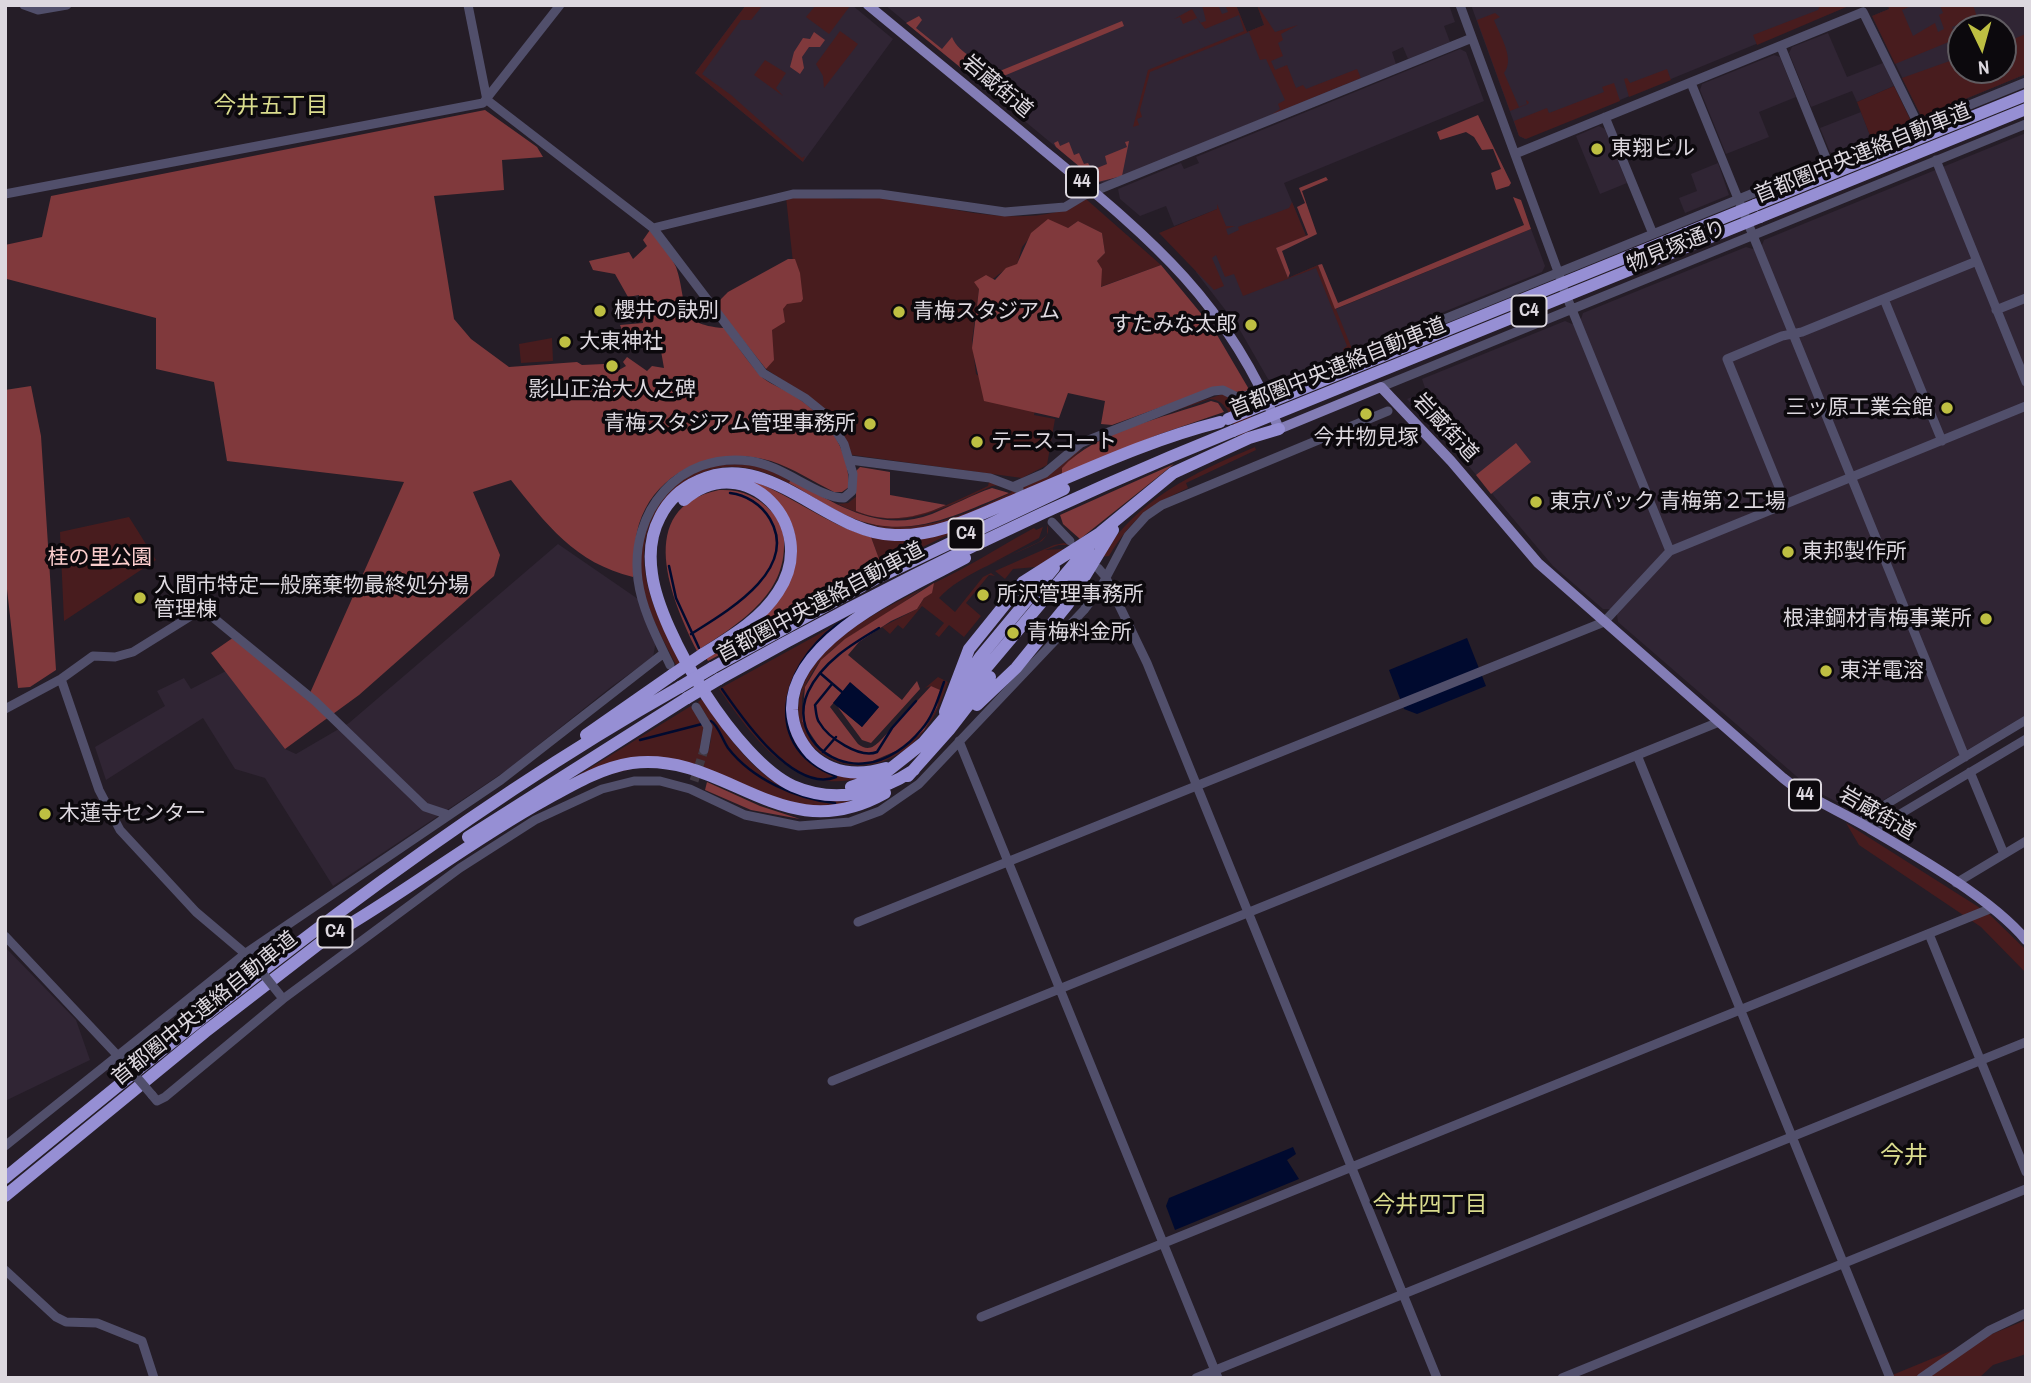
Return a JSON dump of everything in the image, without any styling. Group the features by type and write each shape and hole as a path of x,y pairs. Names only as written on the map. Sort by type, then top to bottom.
{"highway":[{"name":"首都圏中央連絡自動車道","path":"1758,211 2026,95"},
{"name":"首都圏中央連絡自動車道","path":"5,1196 205,1032 330,936 482,827 688,697 715,674 845,595 961,537 1227,424 1758,211 2026,109"},
{"name":"首都圏中央連絡自動車道","path":"715,674 1227,424"},
{"path":"914,770 868,792 829,795 786,782 752,755 696,678 658,599 652,574 652,542 660,517 673,499 702,479 722,474 745,474 782,486 856,528 884,535 916,535 954,525 1161,438 1227,424"},
{"path":"330,936 382,907 522,813 588,777 613,768 643,763 673,765 700,772 780,806 819,812 869,802 914,770 945,721 1100,533 1173,473 1218,451 1279,429"},
{"path":"945,721 965,716 1100,566 1114,528 1156,492 1212,462 1261,441 1279,429"},
{"path":"505,796 671,670 703,654 764,610 780,588 791,563 791,538 784,516 762,494 740,485 710,486 688,496 672,513 662,534 659,558 663,588 691,653 746,737 764,756 789,775 819,786 850,787 874,780 897,765 945,721 1058,594 1100,566"},
{"path":"897,765 868,772 846,772 827,765 806,748 795,726 792,703 797,682 809,661 830,640 873,611 1079,496"},
{"path":"955,690 1073,545 1100,533"},
{"path":"955,690 971,681 1073,545"},
{"path":"945,721 955,690 984,641 1044,570 1061,558"},
{"name":"首都圏中央連絡自動車道","path":"5,1178 285,953 505,796 688,697"}],"main road":[{"name":"岩蔵街道","path":"868,5 1150,239 1187,277 1232,338 1279,429"},
{"name":"岩蔵街道","path":"1381,387 1445,455 1531,557 1719,722 1796,788 1868,827 1956,883 1992,908 2026,940"},
{"path":"1279,429 1381,387"}],"street":[{"path":"24,5 38,10 67,5"},
{"path":"468,5 487,100 653,228 759,368 826,415 838,432 850,460 853,487 851,494 844,498 833,496 779,468 741,460 697,467 665,488 642,527 637,567 643,603 671,670"},
{"path":"5,194 487,100 560,5"},
{"path":"1460,5 1571,309 1670,551"},
{"path":"1515,154 1781,47 1862,9 1919,126"},
{"path":"653,228 786,194 880,194 1005,212 1065,207 1094,192 1472,38"},
{"path":"1781,47 1828,163"},
{"path":"850,460 990,478 1017,487 1045,473 1077,445 1137,419 1213,391 1223,390 1239,398 1262,392 2026,82"},
{"path":"1691,83 1965,757"},
{"path":"1605,117 1653,234"},
{"name":"物見塚通り","path":"1381,387 2026,124"},
{"path":"1936,160 2026,382"},
{"path":"1786,504 1727,359 1977,261"},
{"path":"1996,310 2026,298"},
{"path":"1884,299 1942,441"},
{"path":"858,922 1604,622 1670,551 2026,406"},
{"path":"5,936 157,1101 281,997 460,868 535,820 621,783 649,780 692,785 745,815 771,822 818,827 850,822 880,811 908,794 1084,610 1101,587 1100,566 1135,527 1162,505 1388,411"},
{"path":"1052,522 1073,545"},
{"path":"1100,566 1147,663 1437,1378"},
{"path":"5,709 61,679 93,656 115,657 133,652 194,614 211,615 315,701 425,807 446,814"},
{"path":"5,1146 249,956 446,814 501,779 664,653"},
{"path":"61,679 99,790 120,830 195,912 249,956 281,997"},
{"path":"688,697 708,727 704,750"},
{"path":"2026,720 1865,817 1868,827 1880,826 2026,739"},
{"path":"832,1081 1719,722"},
{"path":"959,741 1216,1374"},
{"path":"1637,755 1890,1378"},
{"path":"1970,772 2004,854"},
{"path":"1956,883 2026,841"},
{"path":"981,1317 1992,908"},
{"path":"1929,934 2026,1172"},
{"path":"1196,1378 1216,1374 1403,1294 2026,1042"},
{"path":"1562,1378 2026,1189"},
{"path":"5,1270 56,1317 66,1322 97,1323 142,1340 154,1378"},
{"path":"1921,1378 1990,1330 2026,1313"}],"shaded area":[{"path":"746,5 852,5 893,39 803,162 695,73"},
{"path":"885,5 1236,5 1247,32 1264,25 1257,5 1449,5 1455,22 1444,26 1450,42 1408,59 1403,47 1392,52 1396,64 1105,183 1098,182"},
{"path":"1471,5 1851,5 1525,139 1519,136"},
{"path":"1888,5 2026,5 2026,74 2017,78 2017,14 1947,14 1947,84 2002,84 1924,116 1920,114 1872,16 1889,9"},
{"path":"919,16 922,20 916,28 942,49 952,37 960,48 990,75 1122,21 1124,26 982,85 906,23"},
{"path":"814,32 825,40 820,47 809,47 802,57 804,68 800,74 790,67 794,52 803,38 810,39"},
{"path":"1828,33 1847,77 1883,63 1894,86 1857,102 1852,91 1811,107 1789,53 1792,47"},
{"path":"1460,49 1466,52 1484,101 1284,183 1306,236 1276,248 1288,278 1318,265 1336,309 1531,229 1545,266 1542,272 1274,381 1268,379 1237,325 1196,272 1218,209 1174,226 1166,206 1140,216 1120,199 1118,189 1181,163 1184,169 1199,163 1196,157"},
{"path":"1774,55 1780,57 1796,97 1759,112 1769,137 1726,154 1700,90 1702,84"},
{"path":"485,110 537,147 543,157 502,160 504,190 434,196 454,319 471,339 509,367 577,362 582,365 604,364 619,370 626,366 623,362 627,357 647,371 652,366 664,368 661,351 653,353 650,348 652,339 648,344 625,338 620,325 643,323 639,295 628,297 615,274 593,270 589,261 629,252 633,259 647,246 643,240 650,230 676,267 690,316 708,326 724,328 763,378 805,403 825,422 845,459 849,487 842,492 834,492 779,464 751,457 711,459 692,466 659,489 647,505 637,530 633,577 613,571 578,552 563,540 511,480 473,492 500,555 494,576 359,695 285,749 211,653 237,635 310,693 404,482 227,461 214,382 156,369 156,318 7,279 5,245 42,237 51,196"},
{"path":"1861,112 1871,138 1830,152 1820,128"},
{"path":"1478,115 1511,183 1509,186 1496,190 1491,173 1501,169 1493,149 1482,150 1474,137 1466,132 1440,140 1437,132"},
{"path":"1599,126 1605,129 1627,183 1600,194 1576,136"},
{"path":"2026,133 2026,715 1860,814 1810,788 1618,622 1617,615 1610,609 1603,609 1553,566 1456,451 1407,399 1426,391 1422,379 1565,321 1572,324 1581,319 1583,313 1746,247 1753,249 1762,245 1764,240"},
{"path":"1058,141 1060,146 1069,142 1074,155 1079,153 1084,164 1088,163 1092,170 1107,164 1105,156 1127,147 1125,142 1129,141 1122,176 1098,182 1056,147 1054,143"},
{"path":"1718,163 1729,195 1685,213 1679,198 1697,191 1691,174"},
{"path":"1326,177 1328,180 1302,191 1317,234 1282,251 1290,273 1288,278 1276,248 1308,235 1297,207 1305,203 1299,188"},
{"path":"1513,197 1521,200 1531,229 1335,309 1318,265 1322,264 1338,303 1524,225"},
{"path":"1048,219 1068,228 1078,221 1102,233 1105,253 1097,261 1102,269 1101,287 1161,265 1213,328 1250,391 1197,394 1112,425 1101,424 1105,401 1068,393 1059,418 984,401 972,348 979,289 974,282 986,275 995,280 1006,268 1017,264 1031,233"},
{"path":"788,259 795,259 800,273 803,299 801,302 787,304 783,309 785,322 772,330 774,360 766,369 715,305 728,292"},
{"path":"31,386 41,436 56,670 30,687 18,688 5,571 5,390"},
{"path":"1211,401 1218,403 1224,412 1157,435 1062,475 1062,468 1093,444 1132,427"},
{"path":"1516,443 1531,462 1491,494 1476,475"},
{"path":"1174,464 1080,539 1063,524 1060,515"},
{"path":"860,467 890,472 890,495 946,505 902,518 879,517 856,511 856,471"},
{"path":"744,478 776,491 838,525 871,537 882,567 708,661 706,658 791,576 795,558 794,529 789,517 771,497"},
{"path":"791,479 858,513 894,520 932,514 992,488 1009,493 934,522 895,527 875,525 846,515 789,483"},
{"path":"719,490 748,495 772,512 783,533 782,565 766,596 754,609 697,651 670,583 666,558 667,536 675,516 692,500"},
{"path":"558,544 638,599 656,641 653,657 507,770 333,886 265,778 235,769 203,718 106,780 95,747 165,706 157,691 184,678 191,689 226,671 285,749 296,754 349,723"},
{"path":"934,583 932,593 924,598 917,609 891,621 859,642 848,655 902,700 917,681 920,689 871,743 862,740 837,706 862,727 879,707 850,683 830,707 858,744 870,748 880,741 931,686 940,690 937,707 924,730 903,748 868,763 849,763 831,758 820,748 802,721 805,687 821,660 845,639"},
{"path":"707,782 760,806 800,819 751,810 705,790"},
{"path":"5,947 76,1020 90,1060 5,1101"}],"green space":[{"path":"746,5 763,5 751,20 741,20 702,74 731,95 802,158 805,156 803,162 695,73"},
{"path":"816,5 850,6 829,34 806,17"},
{"path":"1202,5 1218,5 1222,14 1228,12 1225,5 1236,5 1247,32 1264,25 1257,5 1275,32 1298,25 1281,34 1283,40 1278,43 1283,56 1271,61 1275,70 1287,65 1296,88 1303,85 1306,89 1357,69 1361,78 1271,115 1280,109 1278,104 1285,100 1266,59 1260,60 1249,32 1150,72 1140,110 1142,117 1137,119 1139,125 1133,127 1148,70 1244,31 1239,15 1205,29 1201,23 1206,21"},
{"path":"1820,5 1851,5 1757,45 1753,35 1818,10"},
{"path":"1888,5 1913,5 1902,10 1913,36 1935,23 1938,32 1944,29 1939,15 1943,13 1940,5 1973,5 1976,14 1947,14 1947,43 1895,64 1872,16 1889,9"},
{"path":"1192,9 1198,19 1183,24 1180,17 1174,19"},
{"path":"1495,13 1500,17 1494,20 1508,55 1504,73 1519,107 1527,104 1526,100 1529,102 1528,104 1510,111 1477,20"},
{"path":"840,31 858,44 824,88 823,76 816,64"},
{"path":"2026,34 2026,74 2017,78 2017,38"},
{"path":"765,60 786,73 776,88 783,96 754,75"},
{"path":"1947,62 1947,84 2002,84 1924,116 1920,114 1902,78"},
{"path":"1667,69 1671,80 1629,97 1624,79 1627,78 1630,83"},
{"path":"1614,83 1620,101 1526,139 1519,136 1514,121 1547,108 1549,113 1604,92 1602,87"},
{"path":"1894,86 1909,122 1871,138 1857,102"},
{"path":"786,197 851,199 884,197 959,211 1014,216 1040,215 1064,210 1086,199 1161,265 1100,287 1097,261 1105,253 1102,233 1078,221 1068,228 1037,229 1022,247 1017,265 979,289 972,341 976,374 1035,410 1034,415 1055,419 1047,465 1022,478 852,455 837,424 827,413 806,395 766,369 767,323 778,298 796,291"},
{"path":"1292,202 1306,236 1276,248 1288,278 1318,265 1352,349 1344,352 1343,349 1347,346 1316,268 1243,296 1234,274 1225,277 1216,255 1212,258 1224,286 1214,290 1159,233 1217,209 1217,204 1226,226 1235,226 1226,229 1228,235 1239,230 1238,227 1289,208"},
{"path":"552,338 553,361 521,363 519,344"},
{"path":"1223,394 1238,401 1253,398 1250,431 1238,436 1225,407 1210,399 1151,419 1079,449 1154,416"},
{"path":"1255,447 1256,450 1186,483 1188,488 1142,514 1109,556 1101,557 1132,519 1169,490 1210,467"},
{"path":"1078,449 1081,450 1062,468 1062,475 959,518 916,528 896,529 870,524 864,522 897,527 917,526 956,516 1012,492 1006,488 1014,491 1035,481"},
{"path":"731,464 758,467 787,476 790,483 816,498 775,477 750,469 725,467 692,477 664,500 648,531 644,550 645,569 655,608 681,662 676,665 650,611 641,576 642,545 650,518 663,496 682,480 705,469"},
{"path":"989,482 998,485 917,516 899,519 874,516 891,518 924,513 988,486"},
{"path":"857,496 856,511 873,516 860,513 838,504 848,503"},
{"name":"桂の里公園","path":"129,517 156,560 64,621 60,532"},
{"path":"974,522 882,567 871,537"},
{"path":"1043,527 1039,538 960,581 939,598 955,612 983,577 991,573 995,576 989,575 966,603 981,616 964,637 949,625 939,637 935,634 944,623 922,606 903,629 898,625 890,634 882,627 917,609 934,583 1034,528 1036,530"},
{"path":"1054,545 1069,545 1045,550 1064,549 1036,567 1013,569 1005,579 995,571"},
{"path":"926,587 830,652 810,675 802,706 811,737 820,749 832,757 846,761 876,760 904,746 918,734 932,715 939,690 931,686 925,688 938,677 948,682 934,716 906,749 879,763 852,765 827,757 809,741 799,718 801,691 818,660 848,632 885,608"},
{"path":"870,606 796,675 798,745 864,777 839,781 817,779 797,772 762,744 719,689"},
{"path":"702,699 733,742 766,776 807,797 832,801 860,800 846,805 801,806 668,760 559,787 691,706 704,728 699,752 707,755 711,733 709,721 698,702"},
{"path":"1846,823 1988,913 2026,950 2026,973 1981,927 1859,845"},
{"path":"2026,1320 2026,1354 1993,1365 1979,1378 1885,1378"}],"water":[{"path":"1467,638 1486,686 1417,714 1404,709 1389,670"},
{"path":"850,682 879,707 862,727 833,703"},
{"path":"1293,1147 1296,1154 1287,1160 1299,1179 1175,1230 1166,1206 1169,1198"}],"waterway":[{"path":"691,634 722,614 755,587 767,572 775,555 777,538 770,519 753,501 730,493"},
{"path":"669,566 676,598 699,648"},
{"path":"836,776 810,762 794,743 787,721 788,698 795,674 809,652 827,633 848,618"},
{"path":"879,628 848,647 829,663 808,692 804,720 808,733 826,753 838,760 867,763 897,752 925,725 935,708 944,682"},
{"path":"820,673 842,692"},
{"path":"832,684 815,705 818,720 829,734 845,746 862,753 877,752 892,728 916,701"},
{"path":"722,689 756,734 787,764 803,774 820,779 836,777"},
{"path":"711,721 728,748 762,778 790,792 835,803"},
{"path":"640,740 702,724"},
{"path":"823,752 836,737"}],"tunnel":[{"path":"694,781 704,750"}],"place":[{"name":"東翔ビル","path":"1597,149"},
{"name":"櫻井の訣別","path":"600,311"},
{"name":"青梅スタジアム","path":"899,312"},
{"name":"すたみな太郎","path":"1251,325"},
{"name":"大東神社","path":"565,342"},
{"name":"影山正治大人之碑","path":"612,366"},
{"name":"三ッ原工業会館","path":"1947,408"},
{"name":"今井物見塚","path":"1366,414"},
{"name":"青梅スタジアム管理事務所","path":"870,424"},
{"name":"テニスコート","path":"977,442"},
{"name":"東京パック 青梅第２工場","path":"1536,502"},
{"name":"東邦製作所","path":"1788,552"},
{"name":"所沢管理事務所","path":"983,595"},
{"name":"入間市特定一般廃棄物最終処分場 管理棟","path":"140,598"},
{"name":"根津鋼材青梅事業所","path":"1986,619"},
{"name":"青梅料金所","path":"1013,633"},
{"name":"東洋電溶","path":"1826,671"},
{"name":"木蓮寺センター","path":"45,814"}],"district":[{"name":"今井五丁目","path":"271,107"},
{"name":"今井","path":"1904,1157"},
{"name":"今井四丁目","path":"1430,1206"}]}
